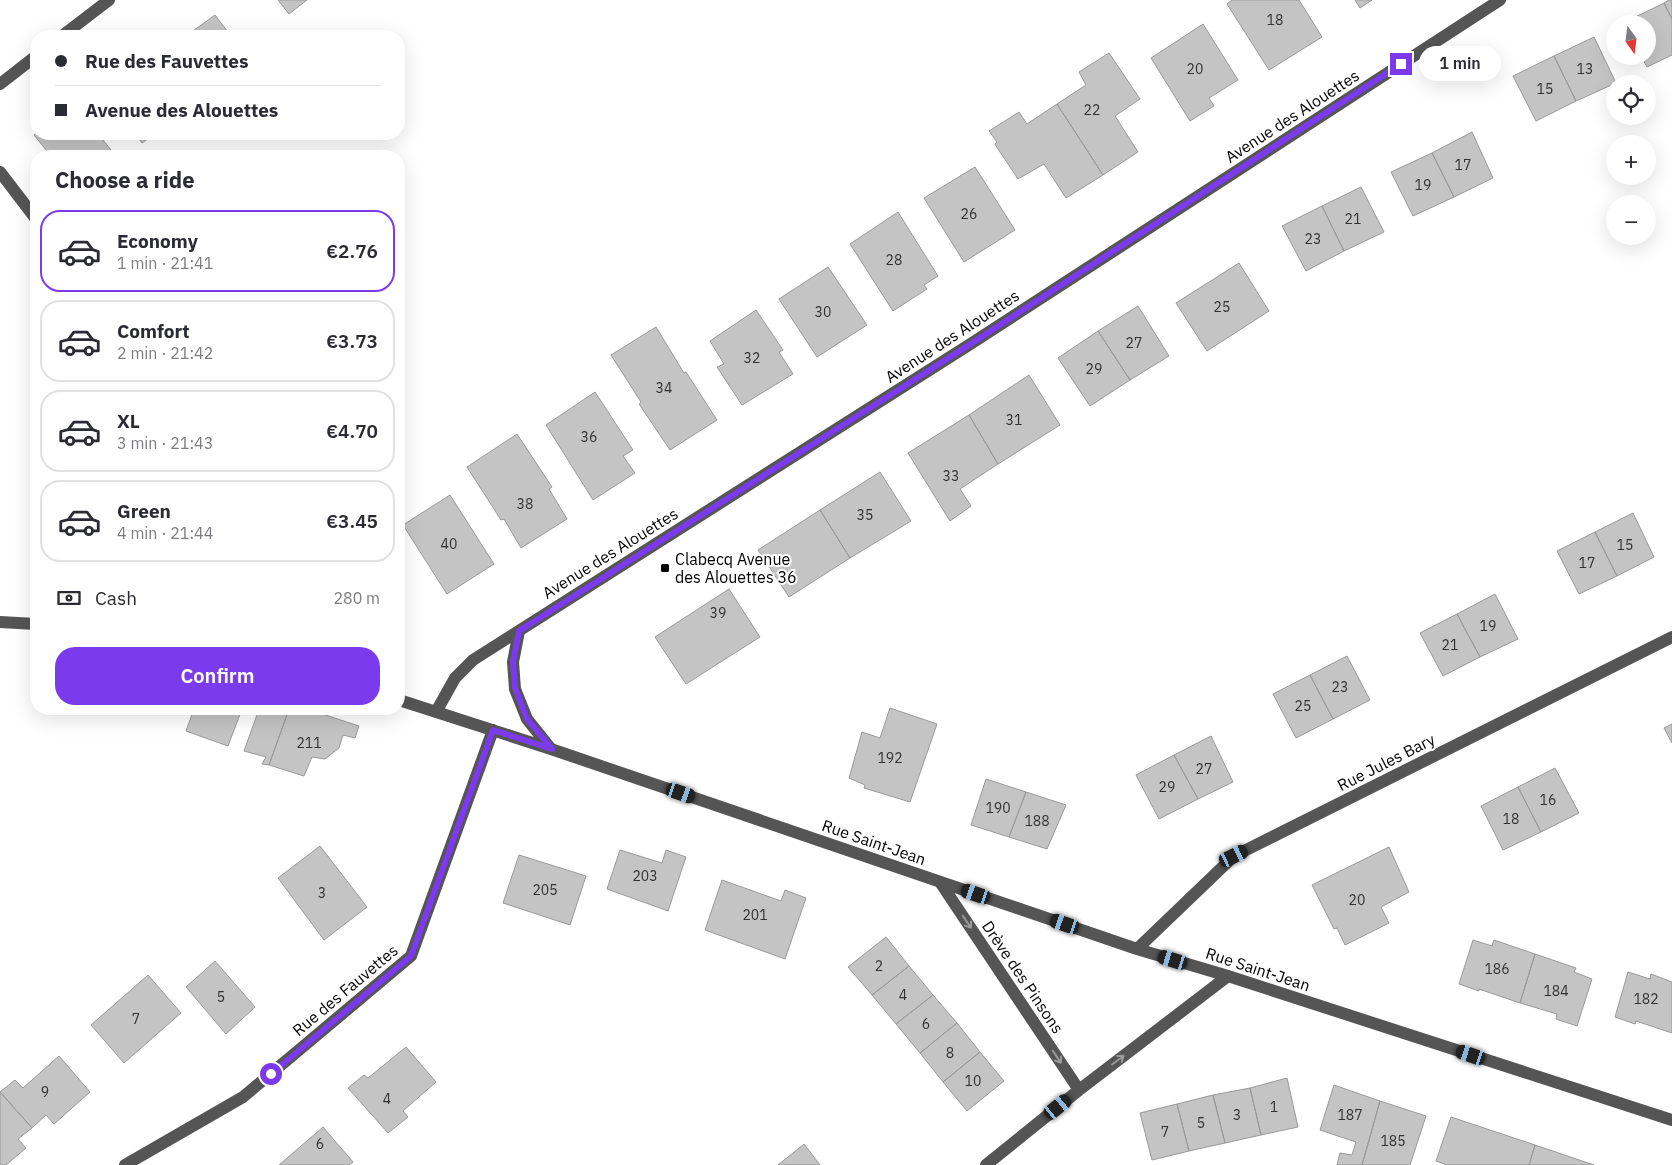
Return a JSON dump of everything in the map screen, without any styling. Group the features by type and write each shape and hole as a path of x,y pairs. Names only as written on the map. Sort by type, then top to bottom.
{"street":[{"path":"70,30 108,0"},
{"name":"Avenue des Alouettes","path":"436,712 455,678 473,660 980,337 1500,0"},
{"path":"0,84 30,61"},
{"path":"0,172 30,211"},
{"path":"0,622 30,621"},
{"path":"519,631 513,662 515,688 527,719 552,749"},
{"name":"Rue Jules Bary","path":"1137,949 1234,856 1672,637"},
{"name":"Rue Saint-Jean","path":"405,702 552,749 1137,949 1228,976 1672,1120"},
{"name":"Rue des Fauvettes","path":"125,1165 243,1097 411,956 493,730"},
{"name":"Drève des Pinsons","path":"940,882 1079,1090"},
{"path":"986,1165 1079,1090 1228,976"}],"building":[{"path":"278,0 307,0 289,14"},
{"path":"1232,0 1299,0 1322,37 1269,70 1227,4"},
{"path":"1355,0 1372,0 1360,8"},
{"path":"1672,0 1672,19 1664,3"},
{"path":"1664,3 1672,19 1672,55 1656,63 1656,15 1639,15"},
{"path":"215,15 226,30 194,30"},
{"path":"1203,24 1238,80 1209,98 1214,106 1190,121 1151,58"},
{"path":"1594,37 1612,75 1606,75 1606,88 1576,101 1554,56"},
{"path":"1109,53 1140,99 1115,116 1138,152 1103,175 1057,104 1086,85 1079,72"},
{"path":"1554,56 1576,101 1536,121 1513,76"},
{"path":"1057,104 1103,175 1066,198 1044,164 1018,179 996,146 997,142 989,131 1019,112 1027,124"},
{"path":"1472,132 1493,178 1454,197 1432,153"},
{"path":"38,140 103,140 111,150 46,150"},
{"path":"1432,153 1454,197 1413,216 1391,172"},
{"path":"975,167 1015,230 964,262 924,198"},
{"path":"1361,187 1384,232 1344,251 1322,206"},
{"path":"1322,206 1344,251 1306,271 1282,226"},
{"path":"898,212 938,276 924,285 927,289 893,311 850,244"},
{"path":"1239,263 1269,311 1207,351 1176,303"},
{"path":"828,267 867,325 817,357 779,299"},
{"path":"1138,306 1169,356 1130,380 1098,331"},
{"path":"756,310 783,350 779,352 793,374 742,405 717,367 724,364 710,341"},
{"path":"656,327 684,373 686,372 717,420 670,450 639,404 641,402 611,355"},
{"path":"1098,331 1130,380 1090,406 1058,358"},
{"path":"1029,375 1060,425 998,464 969,415"},
{"path":"595,392 633,450 623,456 635,473 593,500 546,425"},
{"path":"969,415 998,464 960,489 971,506 950,521 908,453"},
{"path":"517,434 552,487 549,489 567,519 521,548 504,519 501,520 467,467"},
{"path":"880,472 911,521 850,558 820,510"},
{"path":"450,495 494,564 447,594 405,528 405,524"},
{"path":"820,510 850,558 789,597 758,550"},
{"path":"1633,513 1654,557 1617,576 1595,532"},
{"path":"1595,532 1617,576 1579,594 1557,551"},
{"path":"729,589 760,637 686,684 655,637"},
{"path":"1495,594 1518,639 1480,657 1457,614"},
{"path":"1457,614 1480,657 1443,676 1420,633"},
{"path":"1347,656 1370,700 1333,719 1310,675"},
{"path":"1310,675 1333,719 1296,738 1273,694"},
{"path":"890,708 937,724 910,802 864,788 865,785 849,778 862,732 880,738"},
{"path":"192,715 240,715 228,746 186,731"},
{"path":"257,715 287,715 269,765 262,764 266,757 244,751"},
{"path":"287,715 325,715 359,726 355,738 343,735 339,748 325,759 312,757 304,776 269,765"},
{"path":"1672,724 1672,743 1664,728"},
{"path":"1211,736 1233,782 1198,799 1174,755"},
{"path":"1174,755 1198,799 1159,819 1136,775"},
{"path":"1555,768 1579,813 1541,832 1518,787"},
{"path":"986,779 1026,792 1009,837 971,825"},
{"path":"1518,787 1541,832 1503,850 1481,806"},
{"path":"1026,792 1066,805 1047,849 1009,837"},
{"path":"320,846 367,907 324,940 278,878"},
{"path":"1389,847 1409,892 1381,907 1389,923 1345,945 1337,928 1334,929 1312,885"},
{"path":"620,850 662,863 666,850 686,857 668,911 607,889"},
{"path":"519,855 586,876 570,925 503,903"},
{"path":"722,880 781,901 785,890 806,898 785,959 705,930"},
{"path":"886,937 909,966 872,995 848,967"},
{"path":"1473,940 1492,946 1494,940 1535,954 1520,1003 1459,984"},
{"path":"1535,954 1576,968 1574,972 1592,979 1577,1026 1556,1019 1557,1014 1520,1003"},
{"path":"215,961 255,1007 226,1034 186,987"},
{"path":"909,966 933,995 896,1024 872,995"},
{"path":"1628,972 1650,979 1651,974 1672,982 1672,1033 1636,1021 1635,1024 1615,1017"},
{"path":"148,975 181,1013 124,1063 91,1025"},
{"path":"933,995 957,1023 920,1053 896,1024"},
{"path":"957,1023 980,1052 943,1082 920,1053"},
{"path":"406,1047 436,1082 403,1111 408,1117 388,1133 348,1088 364,1075 368,1078"},
{"path":"980,1052 1004,1081 967,1111 943,1082"},
{"path":"59,1056 90,1092 54,1124 46,1115 32,1128 0,1092 15,1080 23,1088"},
{"path":"1287,1078 1298,1127 1261,1135 1250,1088"},
{"path":"1334,1085 1380,1101 1362,1165 1337,1165 1340,1153 1352,1155 1356,1142 1320,1130"},
{"path":"1250,1088 1261,1135 1225,1143 1213,1095"},
{"path":"0,1092 32,1128 18,1139 26,1148 6,1165 0,1165"},
{"path":"1213,1095 1225,1143 1189,1151 1177,1104"},
{"path":"1380,1101 1426,1116 1410,1165 1362,1165"},
{"path":"1177,1104 1189,1151 1152,1160 1140,1113"},
{"path":"1451,1117 1535,1145 1529,1165 1447,1165 1436,1161"},
{"path":"323,1127 353,1162 349,1165 279,1165"},
{"path":"804,1144 820,1165 778,1165"},
{"path":"1535,1145 1594,1165 1529,1165"}],"place":[{"name":"Clabecq Avenue des Alouettes 36","path":"665,568"}],"route":[{"path":"271,1074 411,956 493,730 552,749 527,719 515,688 513,662 519,631 972,343 1401,64"}]}
